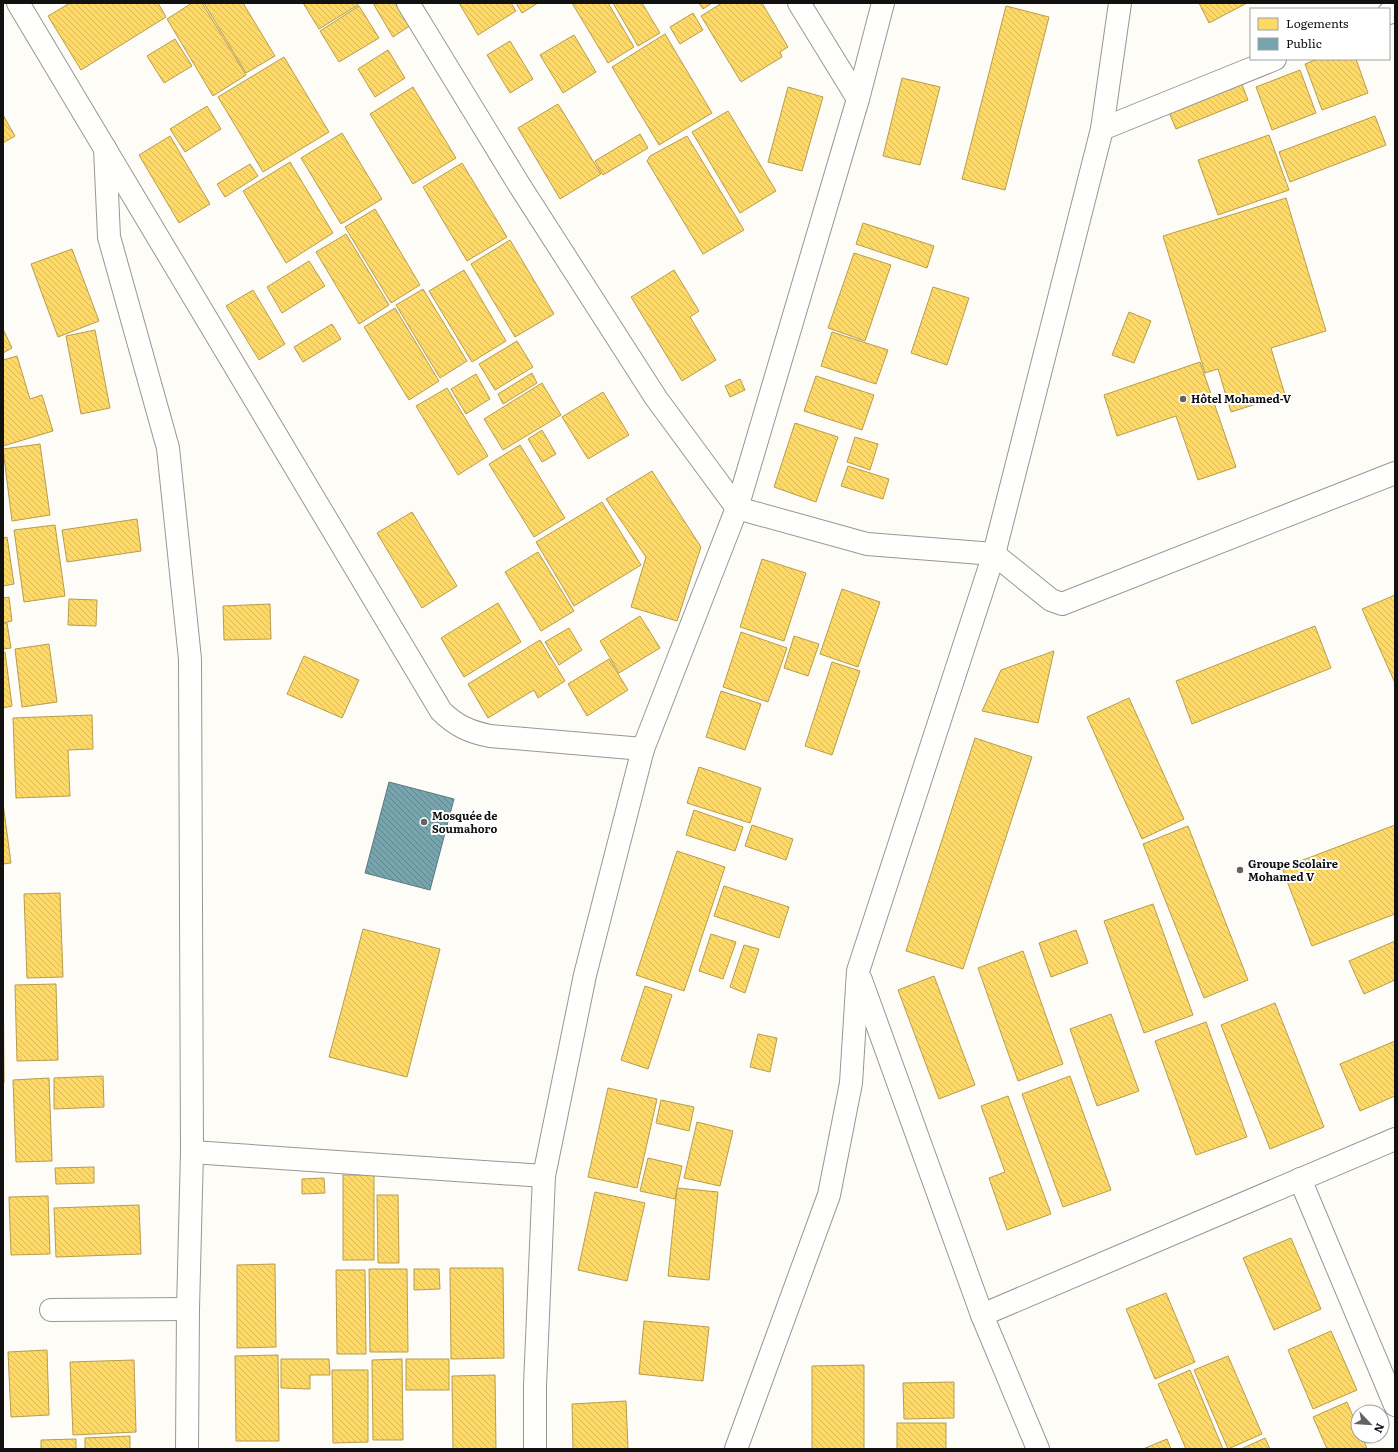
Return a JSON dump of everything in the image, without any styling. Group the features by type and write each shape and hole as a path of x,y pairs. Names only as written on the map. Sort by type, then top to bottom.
{"street":[{"path":"18,3 441,711 454,723 472,733 490,736 643,749"},
{"path":"408,3 518,183 656,398 737,508 867,544 994,554 1051,600 1062,604 1395,473"},
{"path":"799,3 858,99"},
{"path":"535,1449 535,1384 544,1176 585,975 643,749 737,508 858,99 883,3"},
{"path":"736,1449 829,1195 851,1083 858,971 994,554 1102,129 1120,3"},
{"path":"1102,129 1273,60"},
{"path":"105,148 109,237 168,448 190,659 192,1152 188,1309 187,1449"},
{"path":"858,971 982,1315 1038,1449"},
{"path":"982,1315 1395,1139"},
{"path":"192,1152 544,1176"},
{"path":"1300,1180 1395,1405"},
{"path":"51,1310 188,1309"}],"building: Logements":[{"path":"70,3 158,3 166,17 81,70 48,16"},
{"path":"192,3 202,3 246,75 213,96 167,19"},
{"path":"204,3 243,3 275,56 246,73"},
{"path":"303,3 357,3 358,5 319,29"},
{"path":"377,3 398,3 411,25 393,37 374,5"},
{"path":"459,3 511,3 516,11 478,35"},
{"path":"516,3 538,3 522,13"},
{"path":"572,3 608,3 634,47 608,63"},
{"path":"613,3 642,3 660,33 638,46"},
{"path":"699,3 712,3 703,9"},
{"path":"722,3 762,3 788,47 780,52 782,57 741,82 701,16"},
{"path":"1199,3 1247,3 1209,23"},
{"path":"359,6 379,38 339,62 320,31"},
{"path":"1006,6 1049,17 1005,190 962,179"},
{"path":"693,13 703,30 680,44 670,27"},
{"path":"665,34 712,113 659,145 612,67"},
{"path":"574,35 596,72 563,93 540,55"},
{"path":"175,39 192,66 164,83 147,56"},
{"path":"510,41 533,79 510,93 487,55"},
{"path":"388,50 405,78 375,97 358,69"},
{"path":"284,57 329,132 263,172 218,97"},
{"path":"1315,60 1356,60 1368,93 1322,110 1305,64"},
{"path":"1300,70 1316,113 1272,130 1256,87"},
{"path":"902,78 940,87 920,165 883,156"},
{"path":"1241,82 1248,100 1176,129 1168,110"},
{"path":"413,87 456,158 413,184 370,114"},
{"path":"788,87 823,97 802,171 768,162"},
{"path":"558,104 601,174 560,199 518,128"},
{"path":"207,106 221,129 185,152 170,129"},
{"path":"728,111 776,191 740,213 692,132"},
{"path":"3,115 15,136 3,143"},
{"path":"1375,116 1386,145 1290,182 1279,152"},
{"path":"342,133 382,199 341,224 301,158"},
{"path":"640,134 648,148 603,175 595,161"},
{"path":"1269,135 1289,190 1218,215 1198,160"},
{"path":"170,136 210,204 179,223 139,155"},
{"path":"687,136 744,230 703,254 647,161 650,156"},
{"path":"290,162 333,233 286,263 243,191"},
{"path":"462,163 507,237 467,261 423,187"},
{"path":"250,164 258,176 225,197 217,184"},
{"path":"1286,198 1326,331 1271,348 1285,395 1231,412 1218,369 1205,373 1163,236"},
{"path":"375,209 420,285 391,303 345,227"},
{"path":"863,223 934,246 927,268 856,244"},
{"path":"346,234 389,305 359,324 316,252"},
{"path":"510,240 554,314 515,337 471,264"},
{"path":"72,249 99,321 58,337 31,264"},
{"path":"854,253 891,265 865,341 828,328"},
{"path":"309,261 325,286 282,313 267,287"},
{"path":"464,270 506,341 472,362 429,291"},
{"path":"674,270 699,311 690,317 716,360 682,381 631,297"},
{"path":"933,287 969,298 947,365 911,353"},
{"path":"423,289 467,361 440,378 396,305"},
{"path":"253,290 285,344 259,360 226,306"},
{"path":"395,308 439,381 409,400 364,327"},
{"path":"1129,312 1151,321 1134,363 1112,355"},
{"path":"332,324 341,339 303,362 294,347"},
{"path":"3,329 12,348 3,353"},
{"path":"95,330 110,408 81,414 66,336"},
{"path":"832,332 888,350 876,384 821,366"},
{"path":"517,341 533,367 495,390 479,364"},
{"path":"17,356 30,399 42,395 53,431 3,446 3,360"},
{"path":"1200,362 1236,467 1198,480 1176,416 1117,436 1104,395"},
{"path":"532,373 537,383 503,404 498,394"},
{"path":"476,374 490,399 466,414 451,389"},
{"path":"816,376 874,395 862,430 804,411"},
{"path":"740,379 745,390 730,397 725,386"},
{"path":"542,383 561,415 503,450 484,419"},
{"path":"447,388 488,456 458,475 416,406"},
{"path":"603,392 629,435 588,459 562,417"},
{"path":"795,423 838,437 816,502 774,487"},
{"path":"542,430 556,454 542,462 528,439"},
{"path":"855,437 878,444 870,470 847,462"},
{"path":"40,444 50,515 12,521 3,449"},
{"path":"520,445 565,518 534,537 489,464"},
{"path":"848,466 889,479 883,499 841,486"},
{"path":"652,471 701,547 677,621 631,607 646,557 606,499"},
{"path":"602,502 641,565 574,606 536,542"},
{"path":"412,512 457,586 422,608 377,533"},
{"path":"137,519 141,551 67,562 62,530"},
{"path":"55,525 65,596 24,602 14,530"},
{"path":"7,537 14,584 3,586 3,538"},
{"path":"538,552 574,611 541,631 505,572"},
{"path":"762,559 806,573 784,641 740,627"},
{"path":"842,589 880,602 858,667 820,654"},
{"path":"1395,595 1395,683 1362,609"},
{"path":"9,597 12,621 3,623 3,598"},
{"path":"69,599 97,600 96,626 68,625"},
{"path":"498,603 521,642 464,677 441,638"},
{"path":"270,604 271,639 224,640 223,606"},
{"path":"640,616 660,648 619,673 600,641"},
{"path":"3,623 7,623 11,648 3,649"},
{"path":"1315,626 1331,668 1192,724 1176,681"},
{"path":"569,628 582,650 559,665 545,642"},
{"path":"741,632 787,648 768,702 723,687"},
{"path":"794,636 819,644 808,676 784,668"},
{"path":"540,640 565,681 538,698 534,690 488,718 468,684"},
{"path":"49,644 57,702 22,707 15,649"},
{"path":"1054,651 1038,723 982,711 1001,670"},
{"path":"5,652 12,706 3,708 3,653"},
{"path":"304,656 359,680 342,718 287,694"},
{"path":"609,659 628,690 587,716 568,684"},
{"path":"832,662 860,671 832,755 805,746"},
{"path":"721,691 761,704 745,750 706,737"},
{"path":"1129,698 1184,819 1142,839 1087,717"},
{"path":"92,715 93,749 68,750 70,796 16,798 13,718"},
{"path":"975,738 1032,757 963,969 906,951"},
{"path":"699,767 761,788 750,823 687,803"},
{"path":"3,803 11,863 3,864"},
{"path":"694,810 743,827 735,851 686,835"},
{"path":"752,825 793,839 786,860 745,846"},
{"path":"1395,825 1395,914 1312,946 1282,868"},
{"path":"1188,826 1248,980 1204,998 1143,844"},
{"path":"677,851 725,867 684,991 636,975"},
{"path":"724,886 789,907 779,938 714,916"},
{"path":"60,893 63,977 27,978 24,894"},
{"path":"1153,904 1193,1015 1144,1033 1104,921"},
{"path":"363,929 440,949 407,1077 329,1057"},
{"path":"1076,930 1088,963 1051,977 1039,943"},
{"path":"711,934 736,942 723,979 699,971"},
{"path":"1395,941 1395,980 1364,994 1349,961"},
{"path":"744,945 759,949 745,993 730,987"},
{"path":"3,946 4,1083 3,1083"},
{"path":"1023,951 1063,1064 1018,1081 978,968"},
{"path":"934,976 975,1085 939,1099 898,990"},
{"path":"56,984 58,1060 17,1061 15,985"},
{"path":"645,986 672,995 648,1069 621,1060"},
{"path":"1275,1003 1324,1127 1270,1149 1221,1025"},
{"path":"1111,1014 1139,1091 1097,1106 1070,1029"},
{"path":"1206,1022 1247,1137 1196,1155 1155,1041"},
{"path":"758,1034 777,1038 770,1072 750,1067"},
{"path":"1395,1041 1395,1096 1360,1111 1340,1064"},
{"path":"103,1076 104,1107 54,1109 54,1078"},
{"path":"1070,1076 1111,1190 1063,1207 1022,1094"},
{"path":"49,1078 52,1161 16,1162 13,1080"},
{"path":"608,1088 657,1099 637,1188 588,1177"},
{"path":"1008,1096 1051,1214 1007,1230 989,1178 1005,1172 981,1106"},
{"path":"661,1100 694,1107 689,1131 656,1123"},
{"path":"697,1122 733,1131 720,1186 684,1178"},
{"path":"648,1158 682,1166 675,1199 640,1191"},
{"path":"94,1167 94,1183 56,1184 55,1168"},
{"path":"343,1175 374,1175 374,1260 343,1260"},
{"path":"324,1178 325,1193 302,1194 302,1179"},
{"path":"677,1188 718,1192 709,1280 668,1276"},
{"path":"595,1192 645,1203 627,1281 578,1270"},
{"path":"377,1195 398,1195 399,1263 378,1263"},
{"path":"48,1196 50,1254 11,1255 9,1197"},
{"path":"139,1205 141,1254 56,1257 54,1208"},
{"path":"1291,1238 1321,1309 1274,1330 1243,1258"},
{"path":"275,1264 276,1347 237,1348 237,1265"},
{"path":"450,1268 503,1268 504,1358 451,1359"},
{"path":"369,1269 407,1269 408,1352 370,1352"},
{"path":"414,1269 439,1269 440,1289 414,1290"},
{"path":"336,1270 365,1270 366,1354 337,1354"},
{"path":"1166,1293 1195,1362 1155,1379 1126,1309"},
{"path":"644,1321 709,1327 703,1381 639,1374"},
{"path":"1331,1331 1357,1390 1313,1409 1288,1350"},
{"path":"47,1350 49,1415 11,1417 8,1352"},
{"path":"278,1355 279,1441 236,1441 235,1356"},
{"path":"1228,1356 1262,1434 1228,1449 1194,1370"},
{"path":"281,1359 329,1359 330,1375 310,1375 310,1389 281,1388"},
{"path":"402,1359 403,1440 373,1440 372,1360"},
{"path":"406,1359 449,1359 449,1390 406,1390"},
{"path":"134,1360 136,1432 73,1435 70,1362"},
{"path":"864,1365 864,1449 812,1449 812,1366"},
{"path":"332,1370 368,1370 368,1442 333,1443"},
{"path":"1190,1370 1223,1449 1186,1449 1158,1384"},
{"path":"495,1375 496,1449 453,1449 452,1376"},
{"path":"954,1382 954,1418 904,1419 903,1383"},
{"path":"626,1401 628,1449 573,1449 572,1404"},
{"path":"1347,1402 1350,1409 1350,1444 1365,1444 1367,1449 1327,1449 1313,1417"},
{"path":"897,1423 946,1423 946,1449 897,1449"},
{"path":"130,1436 130,1449 85,1449 85,1438"},
{"path":"1265,1438 1270,1449 1241,1449"},
{"path":"76,1439 76,1449 41,1449 41,1440"},
{"path":"1167,1439 1171,1449 1143,1449"}],"building: Public":[{"path":"389,782 454,799 430,890 365,873"}],"place":[{"name":"Hôtel Mohamed-V","path":"1183,399"},
{"name":"Mosquée de Soumahoro","path":"424,822"},
{"name":"Groupe Scolaire Mohamed V","path":"1240,870"}]}
